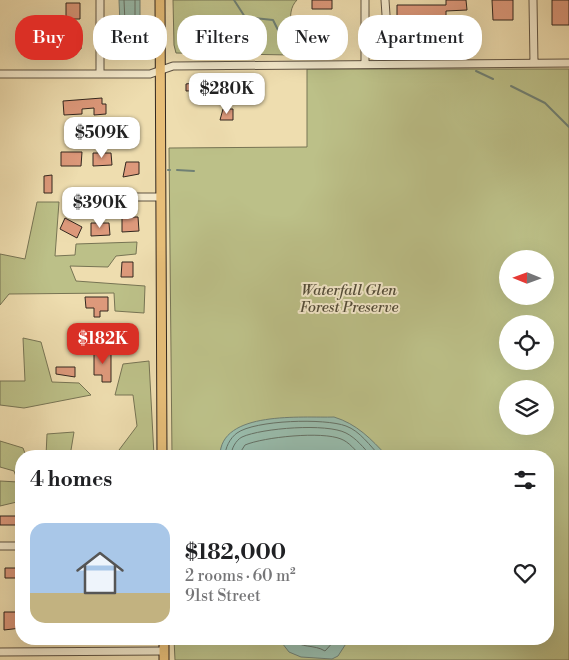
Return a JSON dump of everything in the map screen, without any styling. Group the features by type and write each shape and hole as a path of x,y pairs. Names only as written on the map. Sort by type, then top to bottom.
{"main road":[{"path":"160,0 162,450"}],"street":[{"path":"100,0 100,74"},
{"path":"364,0 365,64"},
{"path":"385,0 386,15"},
{"path":"533,0 534,63"},
{"path":"0,74 150,74 174,66 569,63"},
{"path":"86,196 161,197"},
{"path":"0,546 15,546"},
{"path":"0,652 164,656"}],"green space":[{"path":"173,0 297,0 291,15 277,15 277,55 267,55 267,15 177,15 177,53 174,45"},
{"name":"Waterfall Glen Forest Preserve","path":"307,69 569,69 569,660 175,660 174,645 554,645 554,450 172,450 169,148 307,147"},
{"path":"37,202 59,202 55,256 75,255 76,244 137,242 136,254 116,256 108,267 70,266 76,281 145,286 144,313 115,311 114,293 9,294 0,305 0,254 25,259"},
{"path":"23,338 41,342 52,382 79,383 91,395 24,408 0,405 0,381 25,381"},
{"path":"149,361 154,450 119,450 137,426 133,395 115,395 123,364"},
{"path":"74,432 71,450 46,450 47,434"},
{"path":"0,441 23,448 24,450 15,450 15,474 14,471 0,467"},
{"path":"0,481 15,482 15,502 0,506"}],"water":[{"path":"119,0 140,0 140,15 120,15"},
{"path":"334,417 357,428 381,450 222,450 224,441 233,431 248,424 284,418"},
{"path":"284,645 345,645 338,656 332,659 301,657 289,652"}],"building":[{"path":"312,0 332,0 332,9 312,9"},
{"path":"446,0 466,0 467,10 446,11 446,15 397,15 397,5 446,5"},
{"path":"492,0 513,0 513,20 493,20"},
{"path":"552,0 569,0 569,25 552,25"},
{"path":"66,3 80,3 80,15 66,15"},
{"path":"194,81 213,81 213,90 186,91 186,84 193,83"},
{"path":"102,98 102,104 106,104 106,114 94,115 94,108 82,109 82,114 64,115 63,101"},
{"path":"223,109 233,109 233,120 220,120"},
{"path":"61,152 82,152 81,166 61,166"},
{"path":"93,153 111,153 112,165 93,166"},
{"path":"126,162 139,162 139,174 123,177"},
{"path":"52,175 52,193 44,193 44,176"},
{"path":"122,217 138,217 139,231 122,232"},
{"path":"65,218 82,227 77,238 60,229"},
{"path":"91,223 109,223 110,235 91,236"},
{"path":"122,262 133,262 133,277 121,277"},
{"path":"85,297 108,297 108,311 100,311 100,317 94,317 94,308 86,308"},
{"path":"94,350 111,350 111,382 102,382 102,375 94,375"},
{"path":"56,367 75,367 75,377 56,374"},
{"path":"0,516 15,516 15,525 0,525"},
{"path":"5,568 15,568 15,578 5,578"},
{"path":"4,612 15,612 15,629 4,630"}],"waterway":[{"path":"234,0 245,17 273,20 277,28"},
{"path":"476,71 493,79"},
{"path":"511,86 545,103 569,127"},
{"path":"177,170 194,171"}]}
